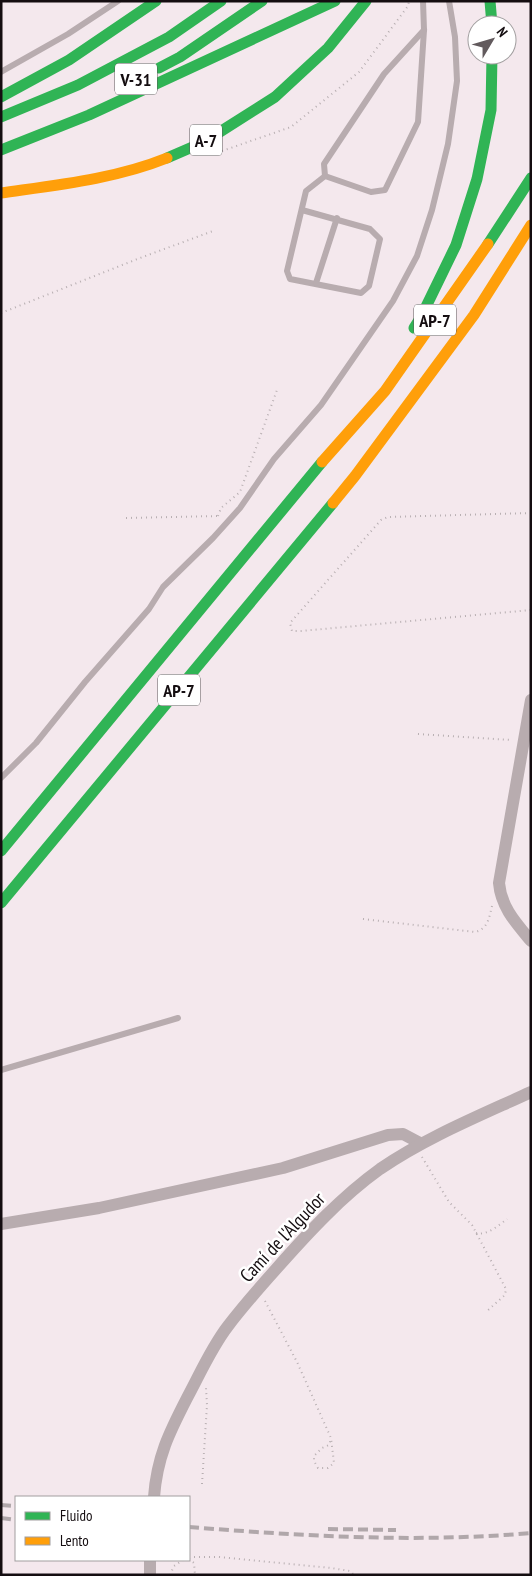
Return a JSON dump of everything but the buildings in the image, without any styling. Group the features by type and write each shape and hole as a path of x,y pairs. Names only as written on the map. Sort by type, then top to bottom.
{"highway":[{"path":"1,97 69,60 156,1"},
{"name":"V-31","path":"1,117 78,85 169,37 221,1"},
{"name":"V-31","path":"145,74 180,57 262,1"},
{"path":"1,150 89,115 335,1"},
{"name":"A-7","path":"1,193 68,184 142,168 204,142 275,97 328,48 366,1"},
{"path":"490,1 491,15"},
{"path":"406,340 421,317 456,245 477,179 490,110 492,65"},
{"name":"V-31","path":"1,140 94,100"},
{"name":"AP-7","path":"1,851 328,456 386,391 502,224 531,178"},
{"name":"AP-7","path":"1,904 355,476 474,315 531,225"},
{"path":"328,456 375,386"}],"street":[{"path":"531,700 500,871 499,888 500,896 508,912 531,941"},
{"name":"Camí de l'Algudor","path":"154,1495 162,1449 201,1369 228,1326 320,1220 379,1170 418,1145 531,1092"},
{"path":"1,1224 99,1208 283,1168 388,1136 404,1134 418,1145"},
{"path":"150,1561 150,1575"}],"lane":[{"path":"1,72 68,34 118,1"},
{"path":"325,176 371,192 385,190 418,122 424,30 423,1"},
{"path":"1,778 36,743 85,682 150,609 163,587 213,538 240,508 274,459 321,405 393,301 417,256 432,210 448,144 457,81 449,1"},
{"path":"325,176 324,164 384,74 424,30"},
{"path":"302,210 337,218 370,229 380,240 369,286 361,292 290,279 287,271 306,191 325,176"},
{"path":"316,283 337,218"},
{"path":"1,1070 178,1018"}],"path":[{"path":"1,313 140,258 213,232"},
{"path":"218,516 221,508 240,492 277,390"},
{"path":"531,513 388,517 381,520 290,624 292,630 301,631 531,610"},
{"path":"126,518 218,516 226,523"},
{"path":"418,734 523,741"},
{"path":"363,919 479,931 487,924 499,888"},
{"path":"418,1145 440,1188 449,1202 464,1216 476,1233 506,1289 505,1295 487,1311"},
{"path":"476,1233 486,1233 507,1220"},
{"path":"257,1291 264,1300 297,1362 331,1439 334,1463 328,1468 318,1468 314,1461 314,1456 322,1448 329,1445 331,1439"},
{"path":"201,1369 206,1384 207,1405 202,1484"},
{"path":"190,1558 219,1557 331,1568 350,1571 354,1575"},
{"path":"190,1559 194,1563 195,1575"},
{"path":"170,1575 174,1566 182,1561"}],"railway":[{"path":"1,1505 15,1506"},
{"path":"1,1518 15,1520"},
{"path":"190,1527 274,1533 403,1538 446,1538 531,1533"},
{"path":"328,1529 396,1530"}],"traffic: fast":[{"path":"1,97 69,60 156,1"},
{"path":"1,117 78,85 169,37 221,1"},
{"path":"159,68 180,57 262,1"},
{"path":"1,150 89,115 335,1"},
{"path":"167,158 204,142 275,97 328,48 366,1"},
{"path":"490,1 491,15"},
{"path":"414,328 456,245 477,179 491,110 492,65"},
{"path":"488,244 531,178"},
{"path":"1,851 322,462"},
{"path":"1,903 333,503"}],"traffic: slow":[{"path":"1,193 106,176 167,158"},
{"path":"333,503 474,315 531,225"},
{"path":"322,462 385,391 488,244"}]}
